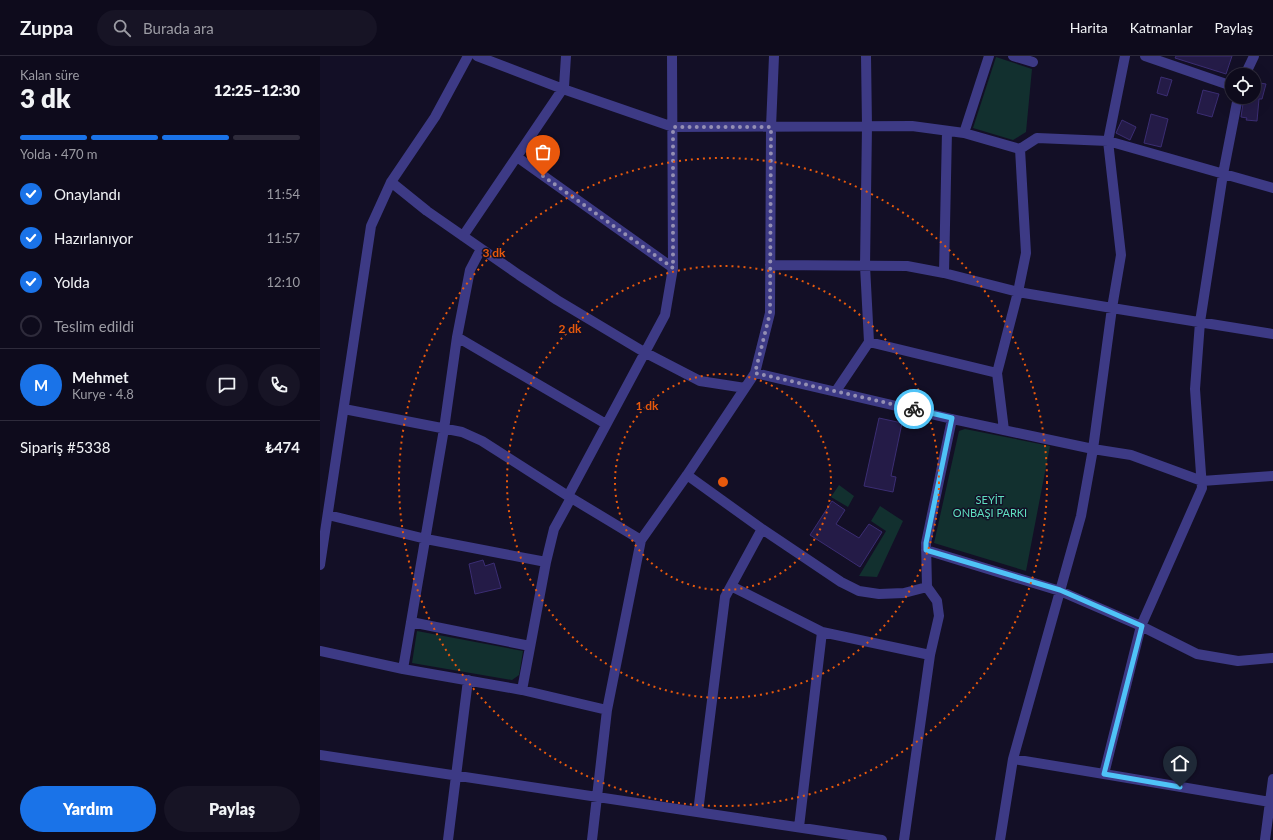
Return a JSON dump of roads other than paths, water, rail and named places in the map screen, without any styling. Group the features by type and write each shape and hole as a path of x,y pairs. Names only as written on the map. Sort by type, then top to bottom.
{"street":[{"path":"320,565 371,226 391,182 435,118 468,56"},
{"path":"477,56 563,89 673,127 912,126 964,133 1020,149 1037,138 1108,141 1273,188"},
{"path":"464,236 563,89 566,56"},
{"path":"522,690 546,562 554,529 606,424 665,315 673,268 672,56"},
{"path":"592,840 607,710 641,540 687,475 755,373 770,313 771,127 774,56"},
{"path":"836,391 869,342 865,266 868,126 866,56"},
{"path":"964,133 989,56"},
{"path":"1013,56 1033,62"},
{"path":"1000,840 1013,759 1081,516 1093,449 1112,308 1121,254 1108,141 1125,56"},
{"path":"1145,56 1225,84"},
{"path":"1248,68 1254,56"},
{"path":"1104,774 1142,626 1202,488 1195,389 1200,322 1223,174 1237,104"},
{"path":"944,273 947,131"},
{"path":"1004,430 998,373 1026,253 1020,149"},
{"path":"517,158 673,268"},
{"path":"391,182 427,211 556,300 644,352 700,381 745,388"},
{"path":"403,669 444,429 457,336 470,270 481,248"},
{"path":"770,265 907,266 944,273 1018,292 1273,334"},
{"path":"457,336 606,424"},
{"path":"869,342 998,373"},
{"path":"755,373 1004,430 1093,449 1131,455 1202,481 1273,476"},
{"path":"344,409 462,432 482,441 569,497 641,540"},
{"path":"904,840 930,655 939,616 937,602 927,587 926,543 952,418"},
{"path":"687,475 762,530 841,582 859,590 880,594 904,593 927,587"},
{"path":"328,515 426,539 546,562"},
{"path":"698,812 725,597 762,530"},
{"path":"926,550 1060,590 1142,626 1197,654 1238,661 1273,658"},
{"path":"731,586 822,632 930,655"},
{"path":"411,622 530,646"},
{"path":"799,827 822,632"},
{"path":"320,651 403,669 522,690 607,710"},
{"path":"448,840 468,680"},
{"path":"320,755 882,840"},
{"path":"1013,759 1270,802"},
{"path":"1265,840 1273,779"}],"park label":[{"name":"SEYİT ONBAŞI PARKI","path":"990,506"}]}
